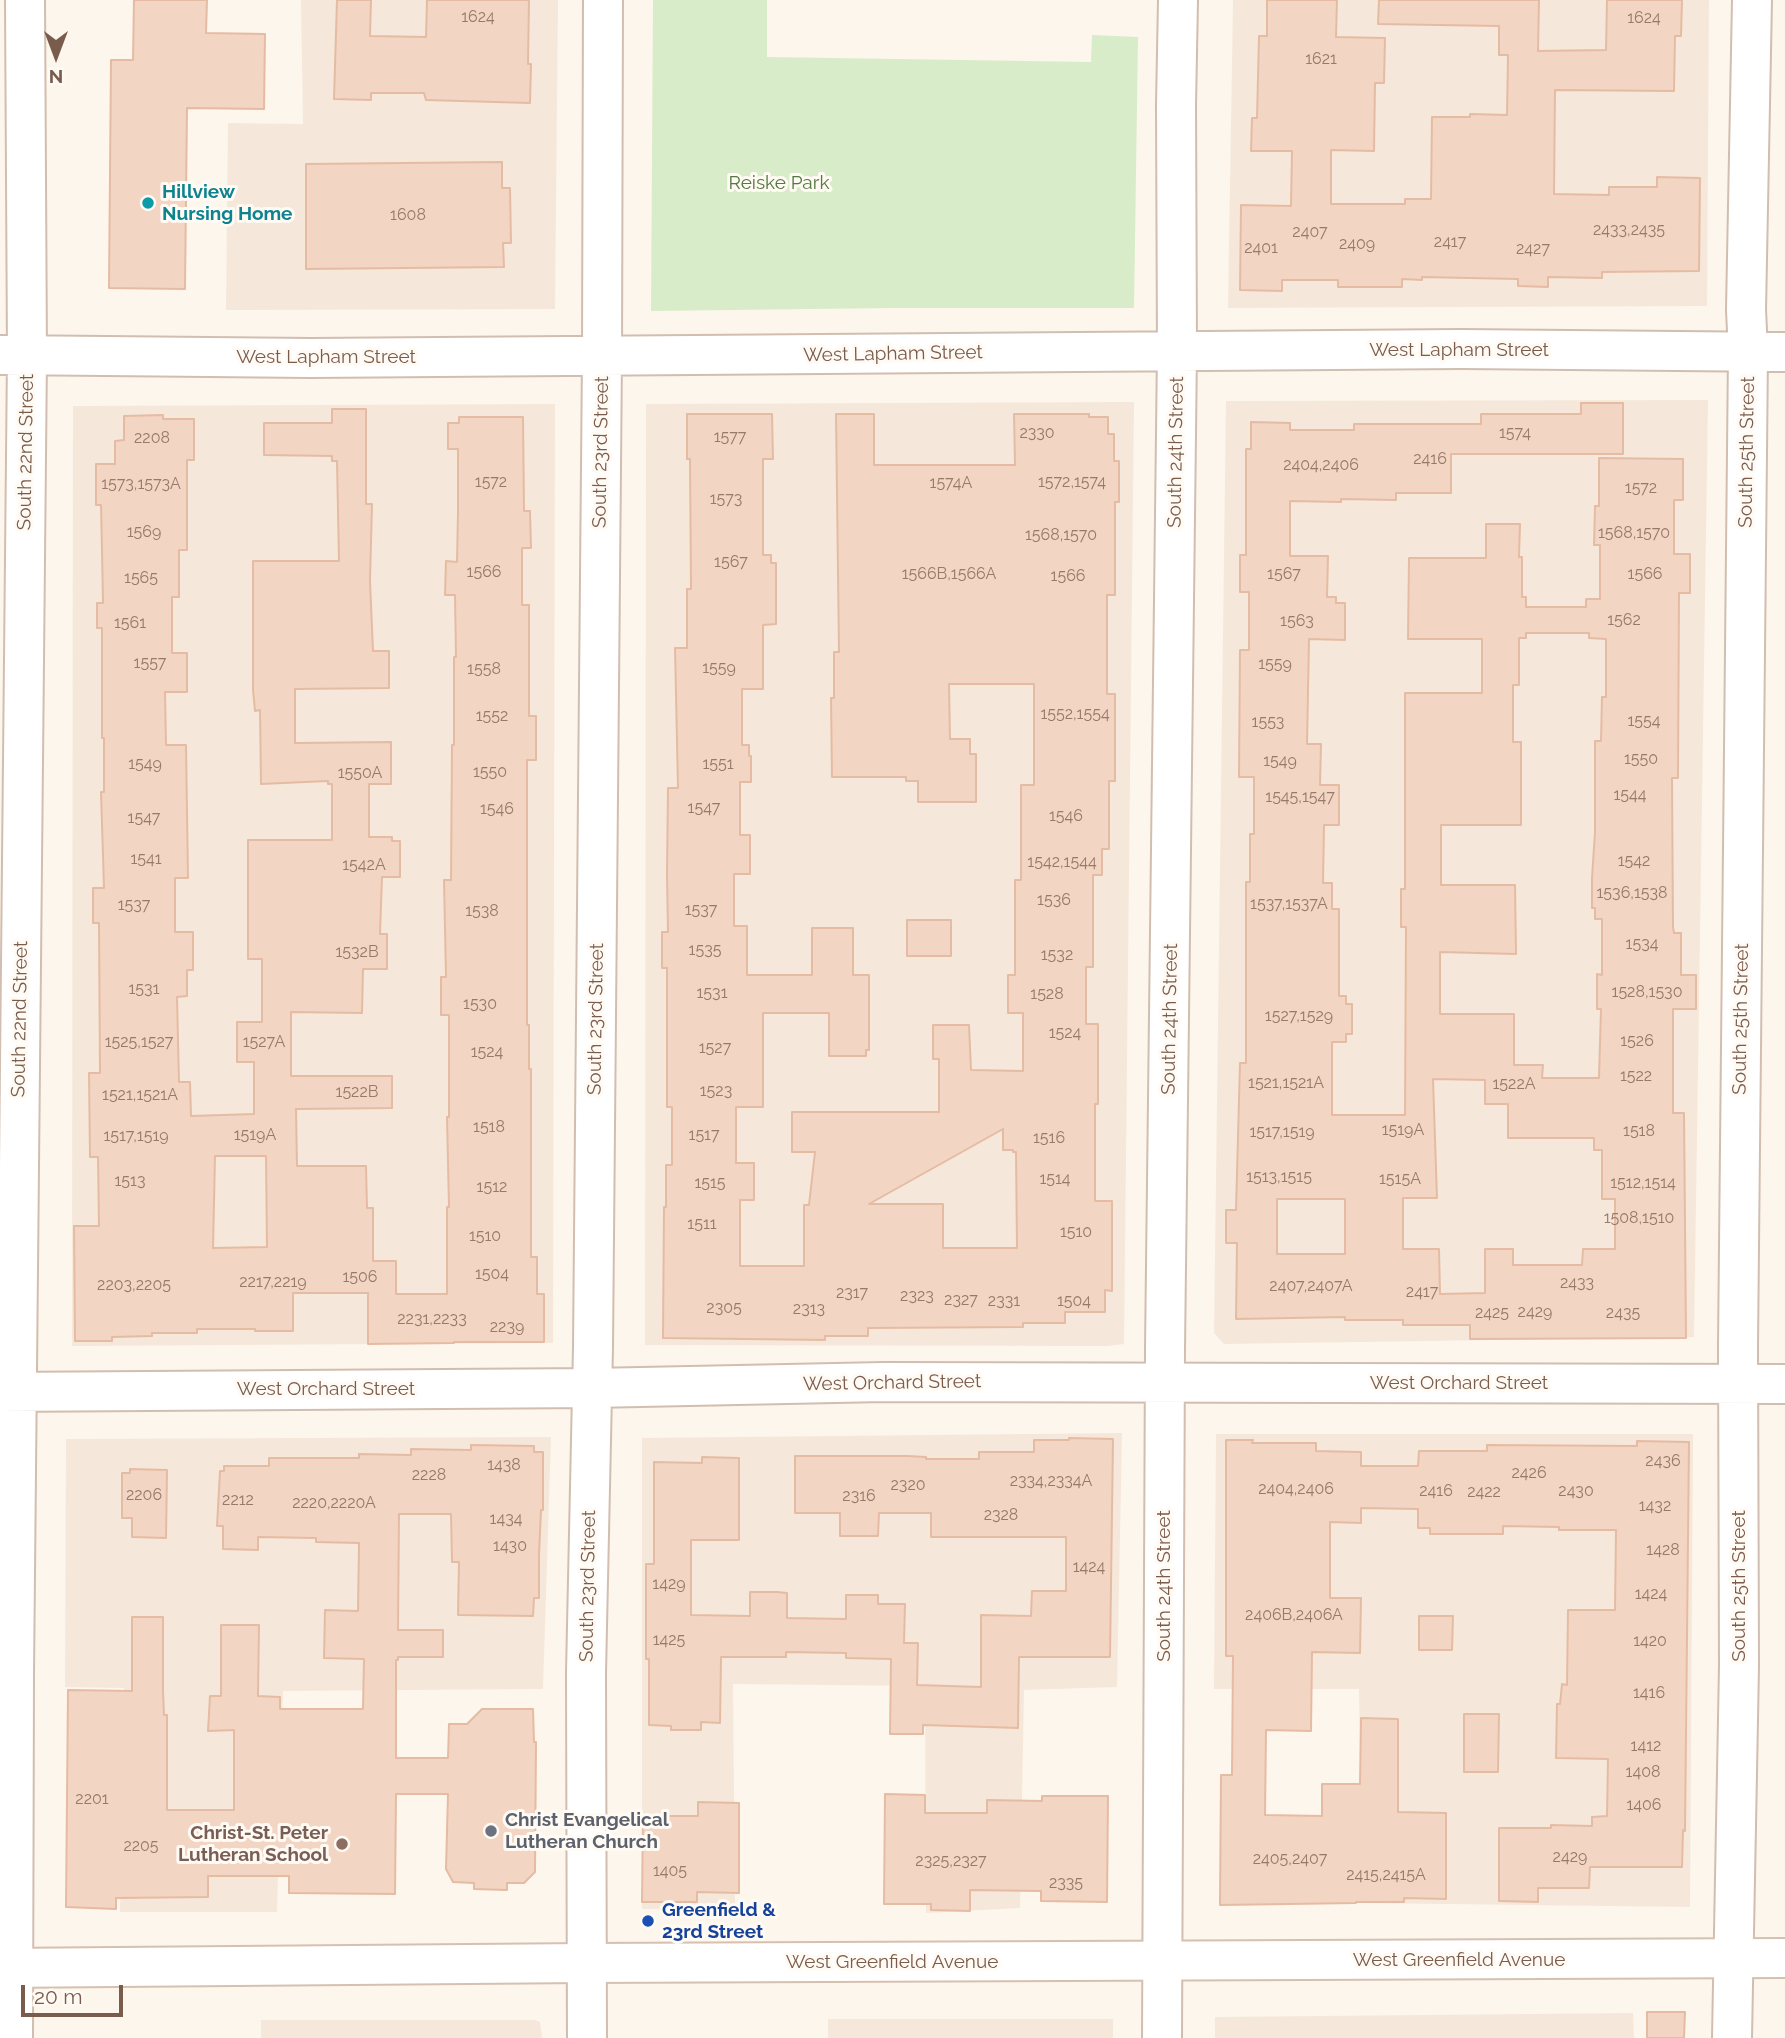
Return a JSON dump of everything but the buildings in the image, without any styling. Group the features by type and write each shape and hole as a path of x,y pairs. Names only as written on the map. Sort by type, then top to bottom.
{"street":[{"name":"South 22nd Street","path":"13,2038 7,1968 13,355 25,0"},
{"name":"South 23rd Street","path":"587,2038 586,1673 592,1388 603,0"},
{"name":"South 24th Street","path":"1162,2038 1166,1382 1178,350 1178,0"},
{"name":"South 25th Street","path":"1731,2038 1739,1666 1738,1384 1767,352 1746,310 1752,0"},
{"name":"West Lapham Street","path":"13,355 298,358 1461,349 1767,352"},
{"name":"West Orchard Street","path":"8,1392 592,1388 884,1382 1785,1384"},
{"name":"West Greenfield Avenue","path":"7,1968 1785,1958"}],"shaded area":[{"path":"301,0 558,0 555,309 226,310 228,123 303,124"},
{"path":"1233,0 1709,0 1707,306 1228,308"},
{"path":"1708,400 1694,1337 1224,1344 1214,1333 1226,401"},
{"path":"1134,402 1124,1344 645,1345 646,404"},
{"path":"555,404 553,1343 72,1346 73,406"},
{"path":"1122,1433 1117,1687 1024,1690 1020,1908 926,1913 925,1686 733,1684 735,1909 642,1909 642,1438"},
{"path":"1216,1434 1693,1434 1690,1907 1362,1903 1359,1689 1214,1689"},
{"path":"551,1437 543,1689 283,1691 277,1912 120,1912 124,1688 65,1687 66,1439"},
{"path":"1633,2013 1634,2038 1215,2038 1215,2017"},
{"path":"828,2019 1113,2019 1113,2038 828,2038"},
{"path":"261,2020 535,2020 540,2022 542,2038 261,2038"}],"green space":[{"name":"Reiske Park","path":"653,0 767,0 767,57 1091,62 1092,35 1138,37 1134,308 651,311"}],"place":[{"name":"Hillview Nursing Home","path":"148,203"},
{"name":"Christ Evangelical Lutheran Church","path":"491,1831"},
{"name":"Christ-St. Peter Lutheran School","path":"342,1844"},
{"name":"Greenfield & 23rd Street","path":"648,1921"}]}
